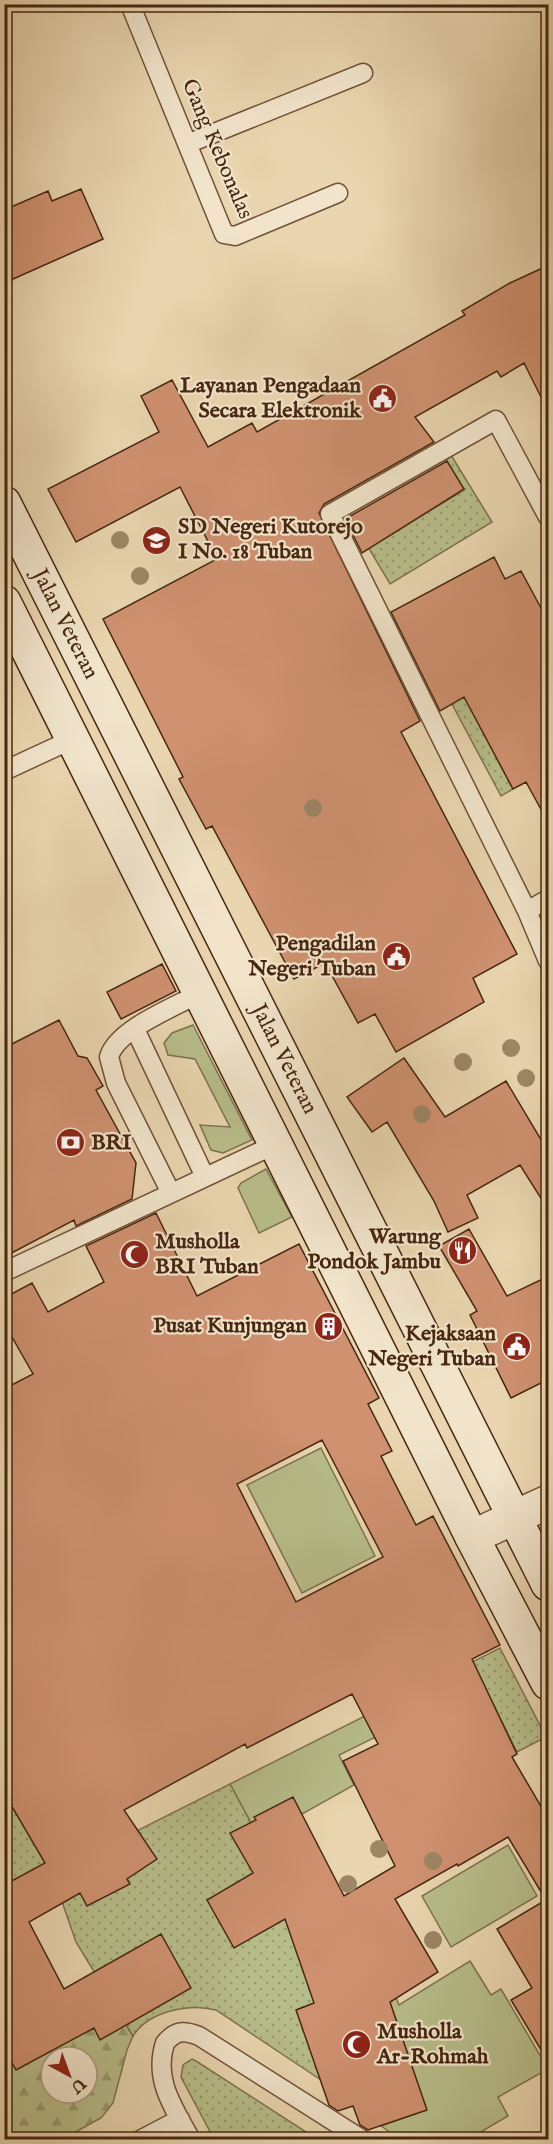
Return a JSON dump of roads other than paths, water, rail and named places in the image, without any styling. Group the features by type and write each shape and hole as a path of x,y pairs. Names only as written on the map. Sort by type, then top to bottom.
{"main road":[{"name":"Jalan Veteran","path":"4,503 549,1584"},
{"name":"Jalan Veteran","path":"4,602 472,1537 549,1683"},
{"path":"219,1032 261,1013"},
{"path":"243,1078 284,1059"},
{"path":"472,1537 549,1502"}],"lane":[{"name":"Gang Kebonalas","path":"130,4 222,230 228,237 236,236 338,193"},
{"path":"187,144 363,73"},
{"path":"549,517 496,420 330,514 527,911 549,960"},
{"path":"4,771 73,739"},
{"path":"527,911 549,899"},
{"path":"171,1193 116,1083 108,1061 116,1043 135,1029 200,993"},
{"path":"135,1029 205,1177"},
{"path":"4,1272 276,1143"},
{"path":"191,2139 162,2083 160,2064 165,2043 178,2032 188,2031 246,2064 363,2139"},
{"path":"140,2139 180,2120"}],"place":[{"name":"Layanan Pengadaan Secara Elektronik","path":"382,399"},
{"name":"SD Negeri Kutorejo I No. 18 Tuban","path":"157,540"},
{"name":"Pengadilan Negeri Tuban","path":"397,957"},
{"name":"BRI","path":"70,1143"},
{"name":"Warung Pondok Jambu","path":"462,1250"},
{"name":"Musholla BRI Tuban","path":"134,1255"},
{"name":"Pusat Kunjungan","path":"328,1326"},
{"name":"Kejaksaan Negeri Tuban","path":"517,1347"},
{"name":"Musholla Ar-Rohmah","path":"356,2045"}]}
